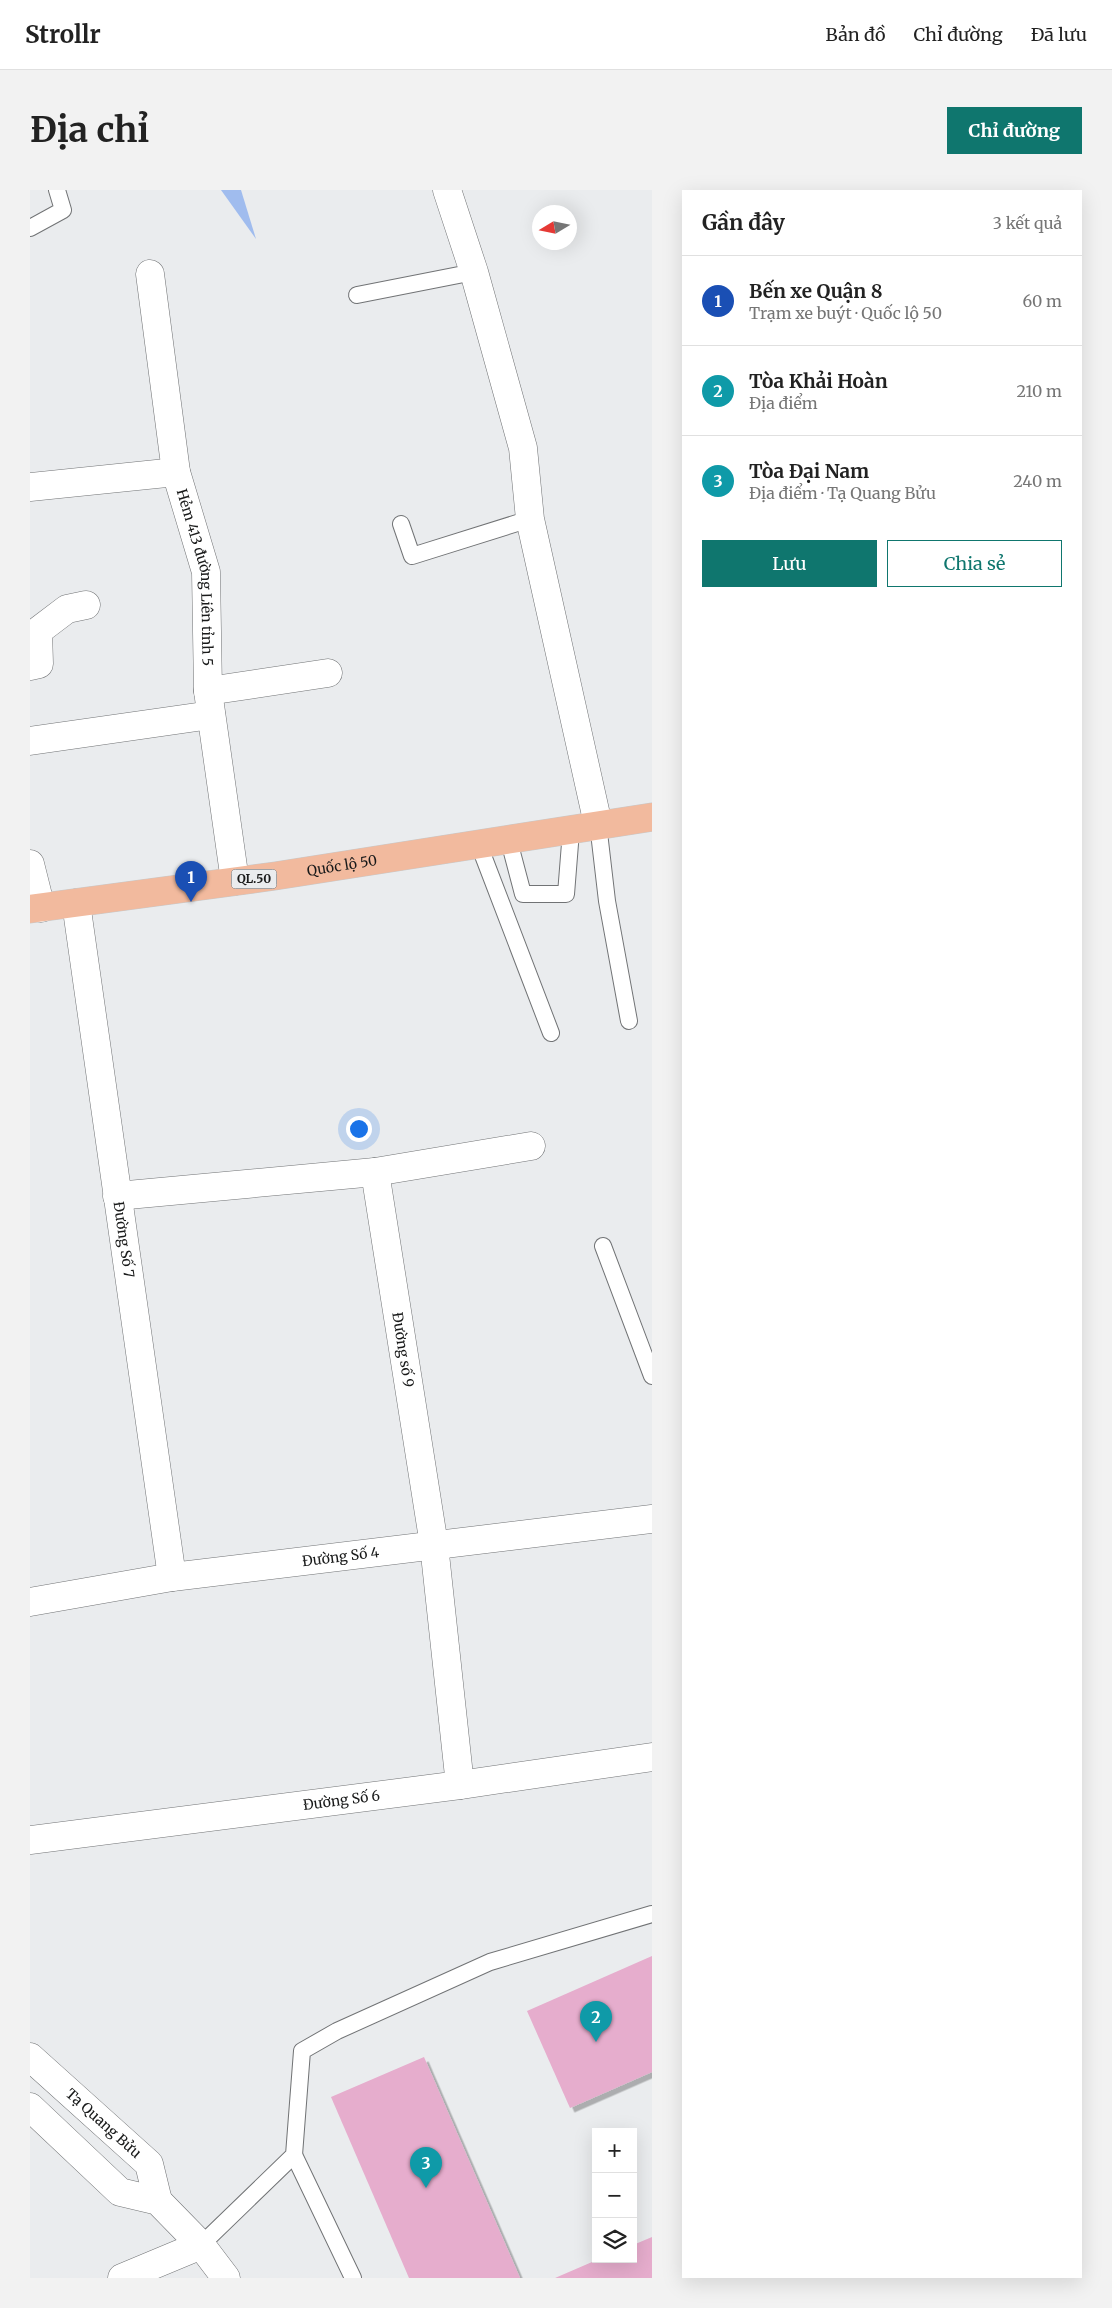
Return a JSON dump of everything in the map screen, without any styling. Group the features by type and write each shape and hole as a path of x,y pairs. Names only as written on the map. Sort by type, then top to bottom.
{"main road":[{"name":"Quốc lộ 50","path":"36,909 235,882 509,841 571,831 598,824 652,817"}],"street":[{"path":"447,190 474,272 524,448 530,519 598,824"},
{"name":"Hẻm 413 đường Liên tỉnh 5","path":"150,274 176,472 206,572 209,703 235,882"},
{"path":"31,484 176,472"},
{"path":"30,666 39,664 38,631 67,609 86,605"},
{"path":"30,741 209,703 328,673"},
{"path":"30,864 36,909"},
{"name":"Đường Số 7","path":"76,903 172,1577"},
{"path":"118,1196 376,1172 531,1146"},
{"name":"Đường số 9","path":"376,1172 434,1545 460,1784"},
{"name":"Đường Số 4","path":"30,1602 172,1577 652,1519"},
{"name":"Đường Số 6","path":"30,1840 652,1757"},
{"name":"Tạ Quang Bửu","path":"30,2057 149,2164 158,2201"},
{"path":"30,2107 120,2192 158,2201 202,2244 226,2278"},
{"path":"122,2278 202,2244"}],"lane":[{"path":"30,228 63,210 57,190"},
{"path":"357,295 474,272"},
{"path":"401,524 412,556 530,519"},
{"path":"598,824 607,901 629,1021"},
{"path":"509,841 523,894 566,894 571,831"},
{"path":"478,845 551,1033"},
{"path":"603,1246 652,1376"},
{"path":"353,2278 294,2155 302,2051 337,2031 490,1962 652,1914"},
{"path":"202,2244 294,2155"}],"water":[{"path":"221,190 241,190 256,239"}],"building":[{"path":"652,1956 652,2072 570,2108 527,2011"},
{"path":"424,2057 520,2278 409,2278 331,2097"},
{"path":"652,2237 652,2278 555,2278 592,2262 637,2263 637,2243"}],"place":[{"name":"Bến xe Quận 8","path":"191,902"},
{"name":"Tòa Khải Hoàn","path":"596,2042"},
{"name":"Tòa Đại Nam","path":"426,2188"}]}
